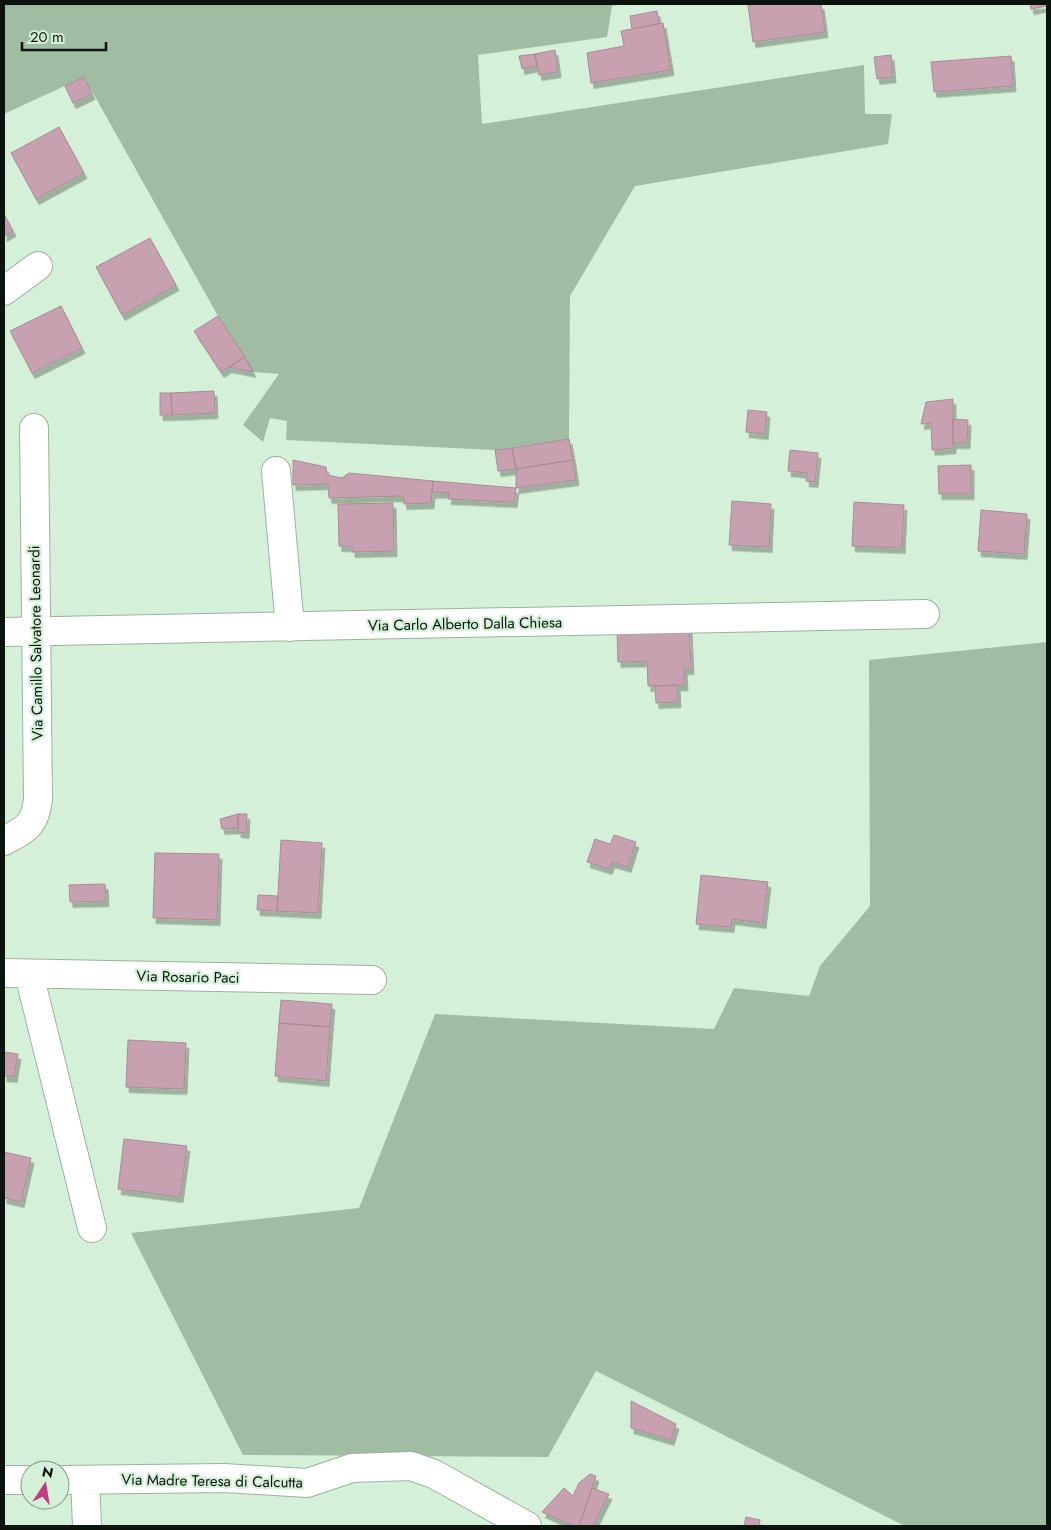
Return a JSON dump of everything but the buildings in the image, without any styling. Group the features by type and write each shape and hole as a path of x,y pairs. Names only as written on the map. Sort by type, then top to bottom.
{"street":[{"path":"4,291 38,266"},
{"name":"Via Camillo Salvatore Leonardi","path":"4,841 28,828 36,815 38,798 34,428"},
{"path":"276,471 290,627"},
{"name":"Via Carlo Alberto Dalla Chiesa","path":"4,632 37,633 925,614"},
{"path":"17,974 92,1228"},
{"name":"Via Rosario Paci","path":"17,974 372,980"},
{"name":"Via Madre Teresa di Calcutta","path":"72,1480 224,1478 307,1482 352,1468 411,1466 434,1474 527,1526"},
{"path":"4,1480 20,1480"},
{"path":"72,1480 87,1526"}],"green space":[{"path":"4,4 626,4 612,6 607,37 478,55 482,124 864,65 865,114 892,114 888,144 635,186 570,296 569,439 495,450 286,440 287,421 270,418 263,442 243,425 279,374 253,372 218,316 84,77 4,114"},
{"path":"1047,642 1047,1526 905,1526 596,1371 548,1457 243,1455 131,1233 359,1208 435,1014 714,1029 734,988 809,996 820,966 870,906 869,660"}]}
